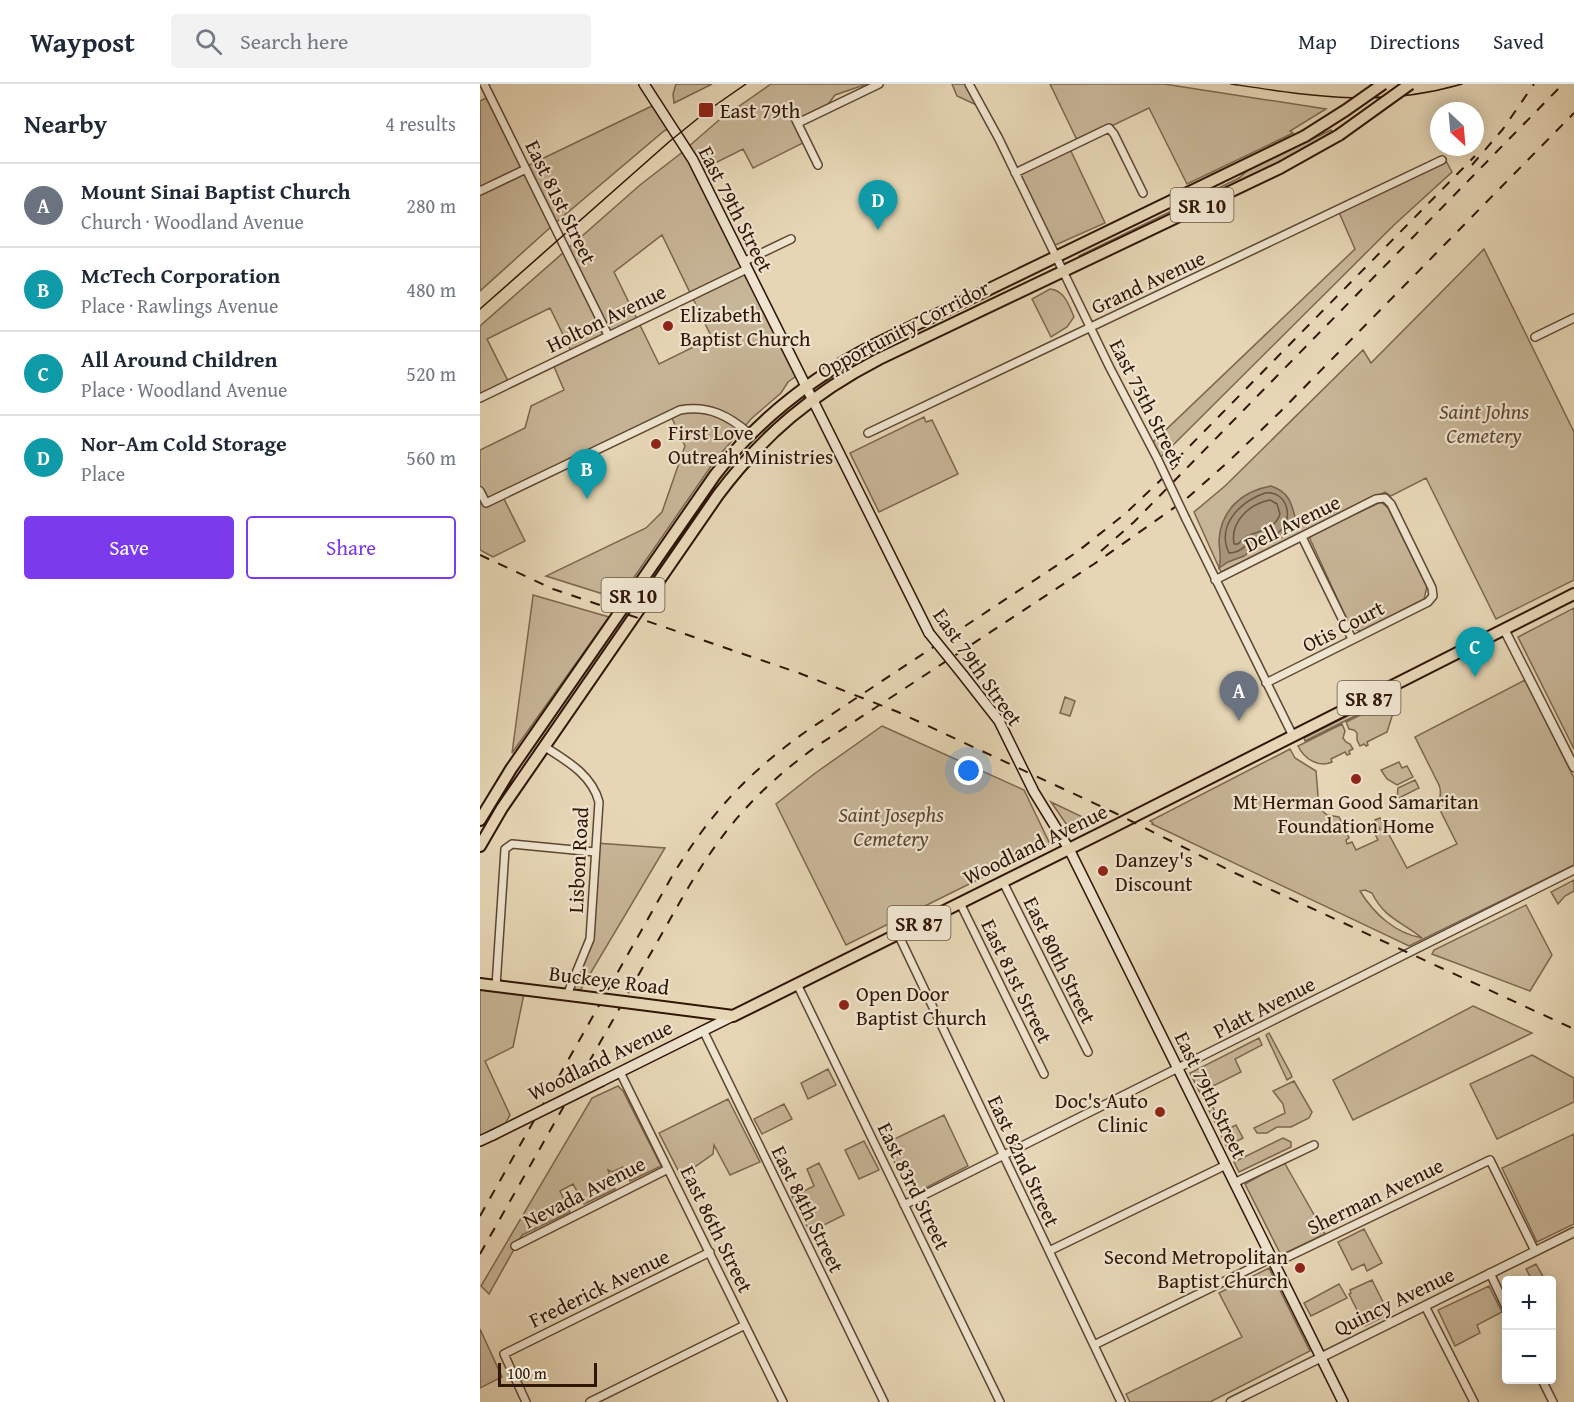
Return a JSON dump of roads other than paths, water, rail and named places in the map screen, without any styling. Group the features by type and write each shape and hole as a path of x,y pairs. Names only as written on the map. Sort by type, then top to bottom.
{"main road":[{"name":"East 79th Street","path":"644,84 693,159 929,633 999,720 1034,792 1069,849 1343,1402"},
{"name":"Opportunity Corridor","path":"480,820 511,769 722,465 750,434 805,386 868,348 1305,136 1383,84"},
{"name":"Opportunity Corridor","path":"480,846 502,808 725,485 764,441 812,399 869,364 1280,168 1339,135 1410,84"},
{"name":"Woodland Avenue","path":"480,1141 1069,849 1574,594"},
{"name":"Buckeye Road","path":"480,984 733,1016"}],"street":[{"name":"East 81st Street","path":"484,84 608,335"},
{"path":"798,123 879,84"},
{"name":"East 75th Street","path":"969,84 1158,460 1293,736"},
{"path":"793,114 818,165"},
{"path":"1015,173 1109,128 1143,193"},
{"name":"Grand Avenue","path":"868,433 1442,160"},
{"path":"480,191 526,169"},
{"name":"Holton Avenue","path":"480,398 745,266 791,239"},
{"path":"1535,337 1574,318"},
{"path":"480,491 486,503 680,410 698,408 718,412 750,434"},
{"name":"Dell Avenue","path":"1215,580 1376,499 1385,498 1391,504 1432,588 1433,596"},
{"path":"1302,537 1352,639"},
{"name":"Otis Court","path":"1266,683 1428,602 1433,596"},
{"path":"1504,629 1574,767"},
{"name":"Lisbon Road","path":"545,747 580,772 596,792 598,802 590,939 572,995"},
{"path":"496,986 505,849 512,844 595,852"},
{"name":"Platt Avenue","path":"904,1205 1574,870"},
{"name":"East 80th Street","path":"1003,882 1088,1052"},
{"name":"East 81st Street","path":"960,903 1044,1074"},
{"name":"East 82nd Street","path":"898,934 1121,1402"},
{"name":"East 83rd Street","path":"797,984 1000,1402"},
{"name":"East 84th Street","path":"703,1030 884,1402"},
{"name":"East 86th Street","path":"620,1072 783,1402"},
{"path":"1234,1183 1314,1145"},
{"name":"Sherman Avenue","path":"1094,1345 1490,1160 1535,1251"},
{"path":"1049,1251 1226,1165"},
{"name":"Nevada Avenue","path":"515,1246 668,1169"},
{"name":"Quincy Avenue","path":"1231,1402 1574,1232"},
{"name":"Frederick Avenue","path":"526,1402 504,1354 710,1252"},
{"path":"1490,1273 1502,1298"},
{"path":"1425,1306 1474,1402"},
{"path":"590,1402 746,1325"},
{"path":"1544,1384 1553,1402"}],"water":[{"path":"1271,486 1288,498 1295,517 1284,536 1274,542 1257,545 1244,556 1219,568 1219,540 1229,511 1242,497"}],"tram line":[{"path":"480,309 670,141 707,111 746,84"},
{"path":"1231,84 1346,98 1403,96 1462,84"}],"railway":[{"path":"1472,165 1503,129 1534,84"},
{"path":"1101,551 1134,522 1563,84"},
{"path":"480,1254 685,893 727,830 758,795 817,746 1094,564 1185,500 1280,412 1574,113"},
{"path":"1176,460 1475,156"},
{"path":"480,1216 671,878 701,833 732,795 768,760 811,728 1077,552 1126,513 1186,456"},
{"path":"480,555 553,589 799,673 898,712 1113,812 1235,873 1574,1029"}],"place":[{"name":"East 79th","path":"706,110"},
{"name":"Nor-Am Cold Storage","path":"878,230"},
{"name":"Elizabeth Baptist Church","path":"668,326"},
{"name":"First Love Outreah Ministries","path":"656,444"},
{"name":"McTech Corporation","path":"587,499"},
{"name":"All Around Children","path":"1475,677"},
{"name":"Mount Sinai Baptist Church","path":"1239,721"},
{"name":"Mt Herman Good Samaritan Foundation Home","path":"1356,779"},
{"name":"Danzey's Discount","path":"1103,871"},
{"name":"Open Door Baptist Church","path":"844,1005"},
{"name":"Doc's Auto Clinic","path":"1160,1112"},
{"name":"Second Metropolitan Baptist Church","path":"1300,1268"}],"park label":[{"name":"Saint Johns Cemetery","path":"1484,423"},
{"name":"Saint Josephs Cemetery","path":"891,826"}]}
